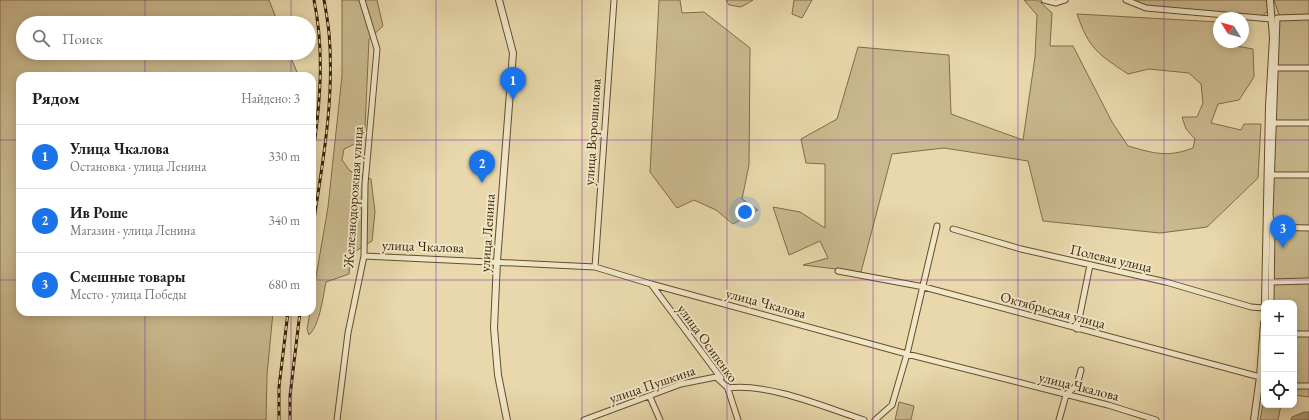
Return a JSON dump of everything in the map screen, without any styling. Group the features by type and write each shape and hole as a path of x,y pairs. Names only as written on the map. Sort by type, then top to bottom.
{"street":[{"name":"Железнодорожная улица","path":"337,420 348,332 364,256 365,184 377,48 362,0"},
{"name":"улица Ленина","path":"499,0 513,54 497,261 494,343 498,376 507,420"},
{"name":"улица Ворошилова","path":"595,266 614,0"},
{"path":"1044,0 1056,3 1065,0"},
{"path":"1126,0 1146,8 1274,19 1309,17"},
{"path":"1265,300 1275,123 1274,19 1270,0"},
{"path":"1271,300 1269,227 1269,106 1274,19"},
{"path":"1275,68 1309,68"},
{"path":"1275,123 1309,123"},
{"path":"1272,175 1309,175"},
{"path":"875,420 892,405 908,354 937,226"},
{"path":"1269,227 1309,228"},
{"name":"Полевая улица","path":"953,229 1021,250 1166,282 1251,307 1261,308"},
{"name":"улица Чкалова","path":"364,256 595,266 651,284 908,354 1108,405 1156,420"},
{"path":"1077,329 1090,265"},
{"name":"Октябрьская улица","path":"838,271 924,287 1260,377"},
{"path":"1271,282 1309,281"},
{"name":"улица Осипенко","path":"651,284 728,388 738,420"},
{"path":"1297,334 1309,334"},
{"path":"1254,420 1260,377 1263,336"},
{"path":"1059,420 1066,395 1077,385 1081,370"},
{"name":"улица Пушкина","path":"585,420 650,397 681,384 716,377 728,388"},
{"path":"728,388 745,386 764,388 864,420"},
{"path":"1297,386 1309,386"},
{"path":"650,397 660,420"}],"shaded area":[{"path":"0,0 269,0 275,16 16,16 16,60 292,60 297,72 16,72 16,316 273,316 267,375 266,420 0,420"},
{"path":"342,0 377,0 383,26 369,39 365,128 359,142 344,149 342,160 350,171 371,179 375,212 372,241 351,254 349,274 326,282 318,318 309,335 307,329 309,316 316,316 316,277 328,207 342,76"},
{"path":"659,0 680,0 682,13 704,12 750,48 749,165 742,199 758,210 733,224 716,210 694,200 677,208 650,172"},
{"path":"726,0 753,0 741,7 729,5"},
{"path":"794,0 812,0 802,18 792,14"},
{"path":"1024,0 1038,0 1052,13 1050,46 1073,46 1112,122 1128,146 1145,151 1168,154 1193,148 1195,139 1186,129 1182,117 1197,117 1203,103 1201,84 1189,73 1149,69 1128,74 1109,61 1090,43 1081,26 1077,14 1213,22 1213,48 1253,49 1254,77 1239,100 1218,104 1211,123 1241,130 1244,124 1261,124 1258,178 1207,227 1160,233 1043,221 1028,161 944,148 892,154 861,272 803,265 828,258 820,241 789,255 773,207 800,212 825,228 825,164 806,163 801,139 837,119 858,47 949,55 951,114 1023,140 1035,57 1037,15"},
{"path":"1128,0 1267,0 1268,11 1261,17 1249,16 1249,12 1213,13 1152,8"},
{"path":"1274,0 1309,0 1309,397 1297,395 1297,300 1269,300 1269,245 1279,15"},
{"path":"899,402 914,406 911,420 895,420"},
{"path":"1262,408 1280,408 1278,420 1260,420"},
{"path":"1304,412 1309,412 1309,420 1291,420 1292,417"}],"railway":[{"path":"314,0 320,60 319,100 316,128"},
{"path":"316,208 329,108 330,83 329,33 324,0"},
{"path":"279,420 279,387 288,316"},
{"path":"290,420 290,396 300,316"}],"place":[{"name":"Улица Чкалова","path":"513,100"},
{"name":"Ив Роше","path":"482,183"},
{"name":"Смешные товары","path":"1283,248"}]}
